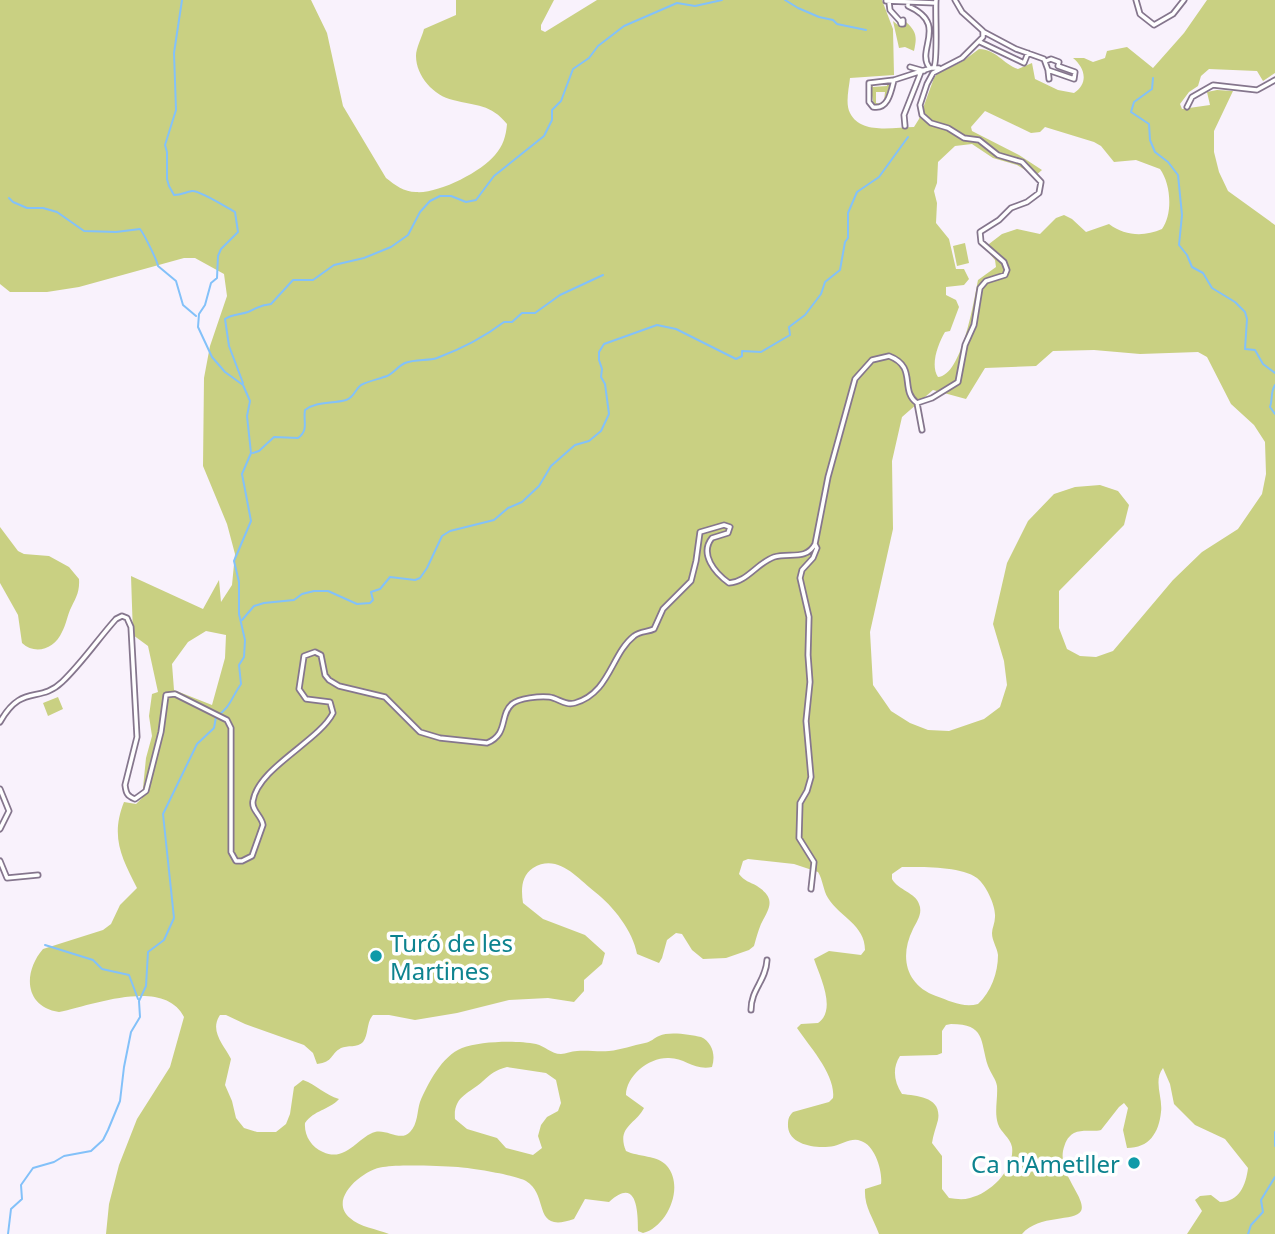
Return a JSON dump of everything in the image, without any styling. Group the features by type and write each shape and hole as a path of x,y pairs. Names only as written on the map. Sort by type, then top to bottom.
{"street":[{"path":"955,0 962,12 984,32 1046,61 1049,79"},
{"path":"1136,0 1140,14 1154,25 1173,14 1184,0"},
{"path":"894,80 884,106 873,107 869,102 869,83 923,72 935,65 937,60 934,40 935,2 887,1 890,10 900,21"},
{"path":"908,2 908,6 920,12 929,26 926,62 931,68"},
{"path":"917,403 932,398 958,382 965,345 974,325 980,288 986,281 1005,275 1006,265 979,237 983,229 999,220 1011,208 1027,202 1039,193 1041,182 1021,162 998,155 979,140 961,137 948,128 930,123 924,117 920,104 930,77 941,68 962,58 980,42 984,32"},
{"path":"980,42 1024,63 1028,53"},
{"path":"1046,61 1052,59 1059,62 1058,66 1075,72 1074,79 1048,70"},
{"path":"910,67 923,72"},
{"path":"931,68 941,68"},
{"path":"905,126 904,115 923,72"},
{"path":"1187,107 1190,99 1208,86 1257,90 1275,80"},
{"path":"0,722 14,702 62,682 116,619 122,616 130,621 131,626 137,737 125,785 129,797 135,799 146,791 161,732 166,695 175,694 227,720 231,728 231,852 236,861 242,861 253,856 263,825 263,820 253,807 253,800 265,778 333,713 330,702 306,699 299,689 304,656 315,652 321,655 325,675 329,680 339,686 385,697 420,732 440,738 487,743 499,734 509,708 517,701 549,697 574,704 596,692 633,637 654,629 663,609 691,582 700,532 724,525 730,527 729,533 712,538 706,549 708,560 729,583 740,581 774,557 811,551 815,544 828,477 855,379 872,360 889,356 901,362 906,369 910,395 917,403 922,430"},
{"path":"811,889 814,862 799,838 798,821 800,803 811,777 806,721 810,682 809,617 800,578 802,570 813,558 817,548 815,544"},
{"path":"0,789 9,811 0,829"},
{"path":"0,862 7,878 38,875"},
{"path":"751,1010 752,996 766,972 767,960"}],"green space":[{"path":"0,0 311,0 327,33 343,106 386,178 396,186 412,192 425,192 447,186 480,168 498,152 506,133 507,124 501,117 483,107 446,98 427,84 419,71 416,53 424,29 456,15 456,0 554,0 541,25 541,30 545,32 597,0 882,0 893,29 894,75 850,78 848,101 850,113 855,120 870,127 888,128 914,127 937,74 963,61 979,49 990,51 1018,69 1032,63 1035,79 1058,90 1074,93 1082,85 1084,76 1073,58 1084,58 1093,62 1105,58 1107,51 1127,47 1153,68 1184,33 1207,0 1275,0 1275,73 1263,81 1257,71 1209,69 1201,76 1198,86 1189,92 1180,104 1182,109 1210,105 1207,92 1233,91 1214,131 1214,152 1219,172 1228,191 1275,225 1275,1234 1187,1234 1202,1211 1195,1200 1200,1196 1211,1195 1220,1202 1237,1196 1248,1168 1225,1139 1195,1125 1174,1104 1163,1068 1158,1084 1160,1120 1155,1133 1147,1142 1127,1148 1123,1130 1128,1108 1124,1103 1101,1130 1077,1132 1067,1140 1063,1160 1082,1206 1077,1214 1038,1224 1022,1234 879,1234 867,1207 865,1195 865,1189 881,1184 879,1166 870,1148 861,1141 854,1140 828,1147 806,1145 794,1138 788,1127 793,1112 829,1102 833,1098 833,1089 826,1070 797,1028 801,1024 818,1023 826,1010 823,984 814,959 829,951 861,955 865,950 864,941 856,928 828,898 818,872 794,864 748,859 743,861 739,874 767,895 769,908 754,946 726,958 703,959 692,950 682,934 676,933 667,940 659,963 637,954 627,928 602,898 567,869 551,863 542,864 529,871 524,879 523,903 543,919 585,935 605,953 602,964 584,980 584,991 574,1002 548,998 509,1000 415,1020 373,1015 363,1042 341,1048 329,1060 317,1064 313,1053 304,1045 226,1015 220,1015 217,1021 219,1038 231,1059 225,1085 236,1118 244,1128 257,1132 276,1132 286,1124 294,1087 303,1080 339,1099 305,1123 312,1144 331,1154 345,1152 375,1132 402,1136 410,1132 416,1121 420,1102 432,1079 448,1057 462,1048 488,1043 519,1042 536,1044 561,1054 618,1050 669,1034 701,1037 712,1049 712,1067 700,1067 669,1058 661,1059 640,1069 627,1088 626,1095 644,1108 625,1131 623,1136 626,1151 663,1162 672,1175 674,1184 671,1205 666,1215 652,1229 643,1233 638,1231 636,1206 630,1194 618,1195 609,1202 585,1199 574,1219 552,1221 546,1217 533,1187 521,1179 464,1168 410,1165 375,1169 358,1179 345,1194 344,1210 350,1218 363,1226 389,1234 106,1234 109,1204 119,1165 137,1119 170,1067 184,1017 174,1005 161,998 145,996 108,1000 59,1012 47,1009 33,996 30,978 32,968 43,949 103,930 111,924 120,905 137,888 123,857 118,826 124,802 136,804 142,798 146,758 152,736 149,716 152,694 158,692 148,646 133,635 131,576 203,609 219,580 221,602 232,585 235,554 227,524 203,466 204,378 210,346 227,296 224,274 195,258 184,258 79,287 47,292 10,292 0,284","holes":["985,111 1031,133 1040,132 1045,127 1094,142 1101,146 1114,162 1136,160 1160,169 1164,175 1169,199 1168,215 1162,229 1148,233 1128,233 1109,224 1086,232 1064,215 1056,218 1040,234 1017,229 1002,234 989,244 989,253 995,260 996,267 978,280 960,351 954,364 938,377 935,367 938,348 945,332 950,331 959,307 956,300 946,295 946,287 964,285 969,279 964,269 956,269 949,239 936,223 937,203 934,191 938,162 955,146 972,144 993,158 1017,165 1035,176 1042,170 972,131 971,127","1094,350 1140,354 1198,352 1207,357 1231,404 1254,425 1265,442 1266,474 1262,494 1238,529 1202,552 1173,580 1113,651 1096,657 1080,656 1067,649 1059,628 1059,591 1124,525 1129,505 1118,491 1100,485 1075,487 1054,494 1028,521 1007,563 993,624 1004,661 1007,685 1000,707 984,719 949,731 928,730 891,711 873,685 870,632 893,529 892,461 902,417 933,390 966,399 985,368 1036,366 1053,351","206,631 226,635 225,658 212,705 174,690 172,664 188,642","902,867 952,869 970,874 984,886 995,912 992,933 998,962 990,988 978,1004 962,1005 936,996 918,985 912,977 908,969 906,950 919,917 920,907 914,897 895,883 892,874","946,1025 962,1025 970,1027 980,1036 988,1066 996,1081 998,1124 1012,1147 1010,1164 1000,1179 986,1191 967,1199 949,1198 942,1189 942,1156 932,1143 938,1120 936,1107 928,1099 902,1094 895,1075 900,1056 942,1053 942,1031","507,1067 546,1073 556,1080 561,1103 558,1111 547,1117 541,1125 538,1136 542,1148 533,1155 506,1148 497,1138 467,1129 455,1119 459,1100 499,1069"]},
{"path":"893,21 899,26 906,22 912,29 916,38 914,51 905,47 899,48"},
{"path":"887,83 890,85 884,101 885,92 876,92 876,103 883,104 874,106 870,85 887,86"},
{"path":"965,243 969,263 957,266 953,246"},
{"path":"0,527 18,551 49,556 69,567 79,579 78,592 59,638 45,648 33,649 22,643 18,615 0,583"},
{"path":"58,697 63,709 48,716 43,703"}],"waterway":[{"path":"8,1234 11,1209 22,1199 21,1185 33,1168 64,1156 91,1151 103,1140 108,1130 120,1101 131,1032 140,1017 139,1001 146,986 148,952 164,940 174,918 163,814 197,744 214,728 216,717 228,706 241,684 239,665 244,657 245,640 239,614 239,582 234,561 251,521 242,474 251,453 247,416 250,401 243,385 225,372 212,357 198,327 199,314 205,305 211,283 217,278 218,256 221,249 238,232 235,212 195,191 174,195 167,179 165,145 176,110 174,53 182,0"},
{"path":"243,383 229,346 225,319 271,304 293,280 313,280 334,265 364,258 391,247 408,235 420,212 430,201 440,196 451,196 466,202 476,200 494,176 544,136 552,120 552,110 561,101 573,69 589,58 598,46 624,26 677,3 695,6 722,0"},
{"path":"785,0 837,24 866,30"},
{"path":"1153,78 1152,89 1134,102 1131,112 1149,124 1150,140 1155,152 1168,162 1178,175 1182,215 1179,245 1192,267 1203,273 1212,288 1235,302 1245,312 1245,349 1255,350 1263,364 1275,373"},
{"path":"242,620 254,606 294,600 302,594 314,591 328,591 357,604 370,603 373,600 371,592 380,589 390,577 415,580 420,578 442,536 450,531 494,520 508,508 522,502 539,486 551,466 575,445 589,441 601,431 609,414 599,360 599,352 604,344 657,325 676,329 736,359 742,356 742,351 761,352 790,335 789,327 805,315 821,294 825,282 840,270 848,238 848,213 857,192 879,177 908,137"},
{"path":"9,198 27,208 43,208 57,212 84,231 116,232 140,229 158,266 176,281 183,305 196,316"},
{"path":"253,453 274,437 298,438 305,429 305,410 309,407 349,399 361,385 387,376 405,363 433,359 455,351 504,322 512,322 522,313 535,313 560,295 603,275"},
{"path":"1275,385 1270,407 1275,414"},
{"path":"45,945 93,960 102,969 129,975 138,999"},
{"path":"1275,1132 1275,1146"},
{"path":"1248,1234 1251,1225 1263,1212 1261,1200 1275,1177"}],"place":[{"name":"Turó de les Martines","path":"376,956"},
{"name":"Ca n'Ametller","path":"1134,1163"}]}
